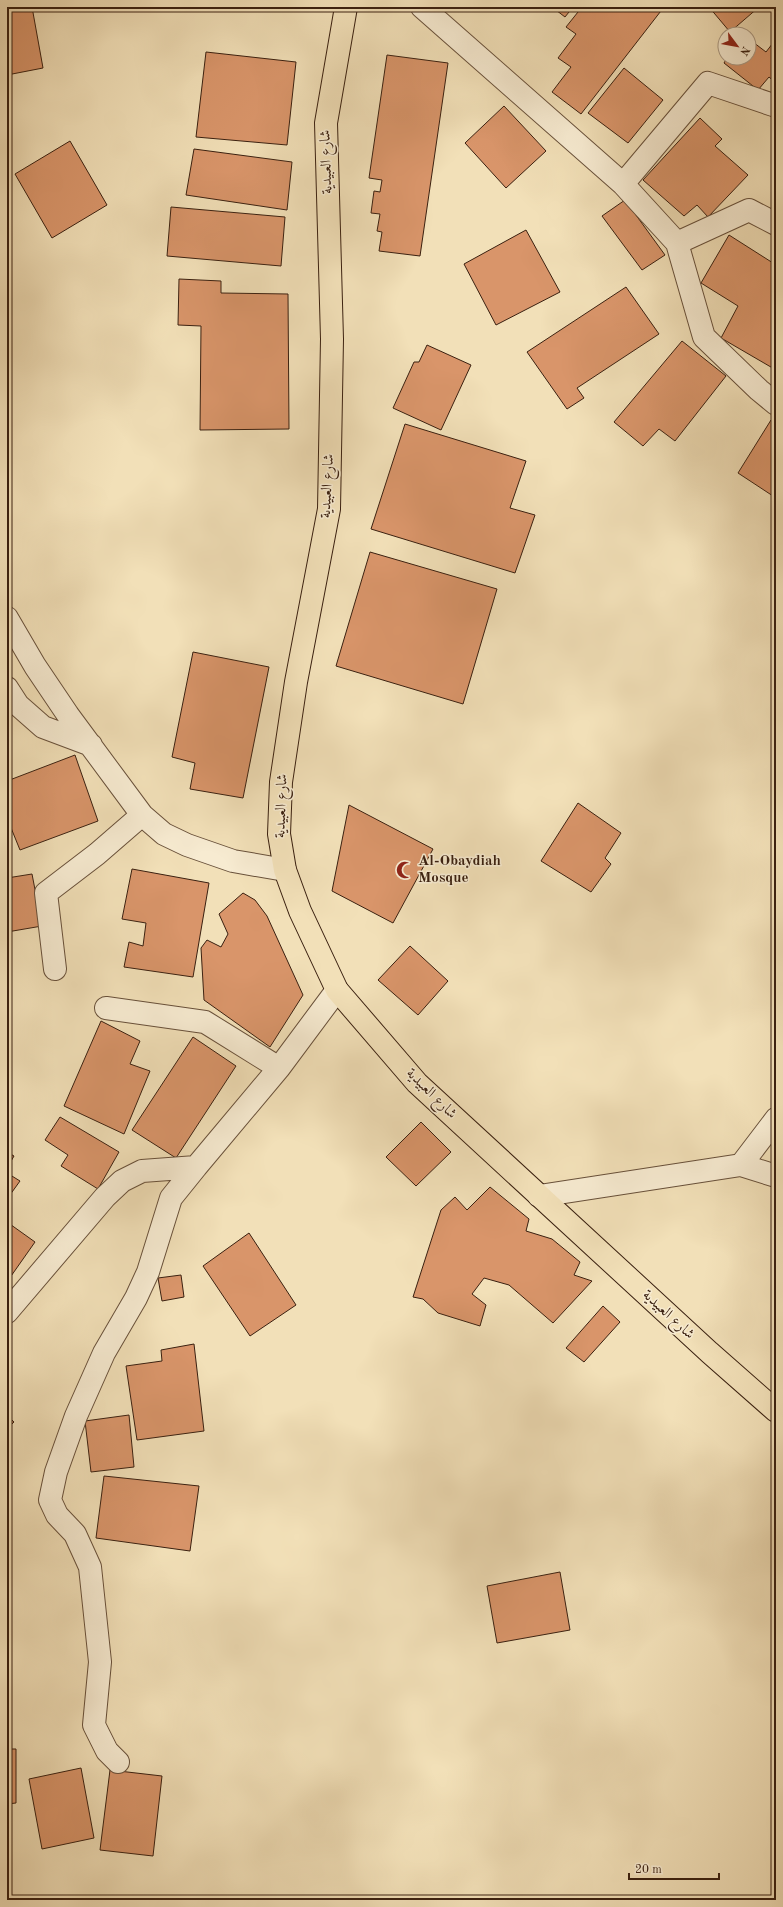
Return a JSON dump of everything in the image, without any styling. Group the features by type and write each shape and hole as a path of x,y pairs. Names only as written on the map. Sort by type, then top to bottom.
{"main road":[{"name":"شارع العبيدية","path":"346,7 326,123 332,339 329,509 296,682 281,782 279,834 285,870 300,911 337,990 417,1083 709,1352 776,1411"}],"street":[{"path":"422,7 623,184 677,242 704,337 759,390 776,404"},
{"path":"623,184 708,84 776,106"},
{"path":"677,242 749,210 776,224"},
{"path":"7,618 35,666 91,745 142,814 164,834 188,845 233,861 285,870"},
{"path":"7,688 18,705 43,727 91,745"},
{"path":"55,969 46,893 97,854 142,814"},
{"path":"118,1762 108,1751 94,1725 100,1662 90,1567 75,1534 57,1515 50,1500 56,1472 76,1416 104,1353 136,1298 148,1272 171,1198 279,1068 337,990"},
{"path":"106,1008 205,1022 279,1068"},
{"path":"741,1165 776,1119"},
{"path":"539,1196 741,1165 776,1176"},
{"path":"7,1312 104,1197 122,1182 142,1172 196,1167"}],"building":[{"path":"7,7 32,7 43,68 7,75"},
{"path":"552,7 573,7 565,17"},
{"path":"582,7 664,7 581,114 552,92 571,67 558,58 576,34 566,27"},
{"path":"709,7 759,7 737,26 725,26"},
{"path":"776,39 776,83 769,77 758,90 728,66 757,66 757,45 766,52"},
{"path":"206,52 296,62 287,145 196,137"},
{"path":"387,55 448,63 420,256 379,251 382,232 377,231 380,214 371,213 374,191 380,192 382,180 369,178"},
{"path":"624,68 663,100 628,143 588,113"},
{"path":"504,106 546,151 506,188 465,143"},
{"path":"700,118 722,139 715,146 748,175 708,217 697,205 684,216 643,180"},
{"path":"70,141 107,205 52,238 15,174"},
{"path":"194,149 292,162 287,210 186,195"},
{"path":"625,200 665,255 642,270 602,216"},
{"path":"171,207 285,217 281,266 167,256"},
{"path":"526,230 560,292 496,325 464,264"},
{"path":"729,235 773,263 776,258 776,370 721,338 738,306 701,283"},
{"path":"179,279 221,281 221,293 288,294 289,429 200,430 201,326 178,325"},
{"path":"626,287 659,334 577,388 584,398 567,409 527,352"},
{"path":"682,341 726,376 675,441 659,429 643,446 614,422"},
{"path":"427,345 471,365 441,430 393,408 414,362 419,362"},
{"path":"771,420 776,424 776,498 738,473"},
{"path":"405,424 526,461 510,508 535,515 515,573 371,529"},
{"path":"370,552 497,589 463,704 336,666"},
{"path":"193,652 269,667 243,798 190,789 195,763 172,757"},
{"path":"75,755 98,821 20,850 7,818 7,781"},
{"path":"578,803 621,833 605,858 611,864 591,892 541,861"},
{"path":"349,805 433,849 393,923 332,891"},
{"path":"132,869 209,883 193,977 124,967 129,942 143,946 146,923 122,919"},
{"path":"32,874 42,926 7,932 7,878"},
{"path":"243,893 255,900 267,916 303,995 270,1047 204,1000 201,948 207,940 221,947 228,934 219,914"},
{"path":"410,946 448,981 418,1015 378,980"},
{"path":"101,1021 140,1041 130,1064 150,1071 124,1134 64,1106"},
{"path":"193,1037 236,1066 176,1158 132,1130"},
{"path":"60,1117 119,1152 98,1189 61,1166 68,1155 45,1140"},
{"path":"421,1122 451,1152 416,1186 386,1157"},
{"path":"7,1152 14,1156 7,1168"},
{"path":"7,1173 20,1181 7,1199"},
{"path":"490,1187 529,1219 526,1231 552,1239 580,1262 574,1275 592,1281 553,1323 509,1285 484,1278 472,1294 486,1305 480,1326 438,1313 423,1299 413,1297 441,1210 455,1197 467,1210"},
{"path":"7,1222 35,1242 9,1279 7,1278"},
{"path":"249,1233 296,1305 250,1336 203,1266"},
{"path":"181,1275 184,1297 162,1301 158,1278"},
{"path":"603,1306 620,1322 584,1362 566,1348"},
{"path":"194,1344 204,1431 137,1440 126,1366 162,1361 161,1350"},
{"path":"7,1415 14,1422 7,1429"},
{"path":"129,1415 134,1467 91,1472 85,1421"},
{"path":"104,1476 199,1486 190,1551 96,1538"},
{"path":"560,1572 570,1630 497,1643 487,1586"},
{"path":"7,1749 16,1749 16,1803 7,1804"},
{"path":"81,1768 94,1838 42,1849 29,1779"},
{"path":"110,1770 162,1776 153,1856 100,1850"}],"place":[{"name":"Al-Obaydiah Mosque","path":"405,870"}]}
